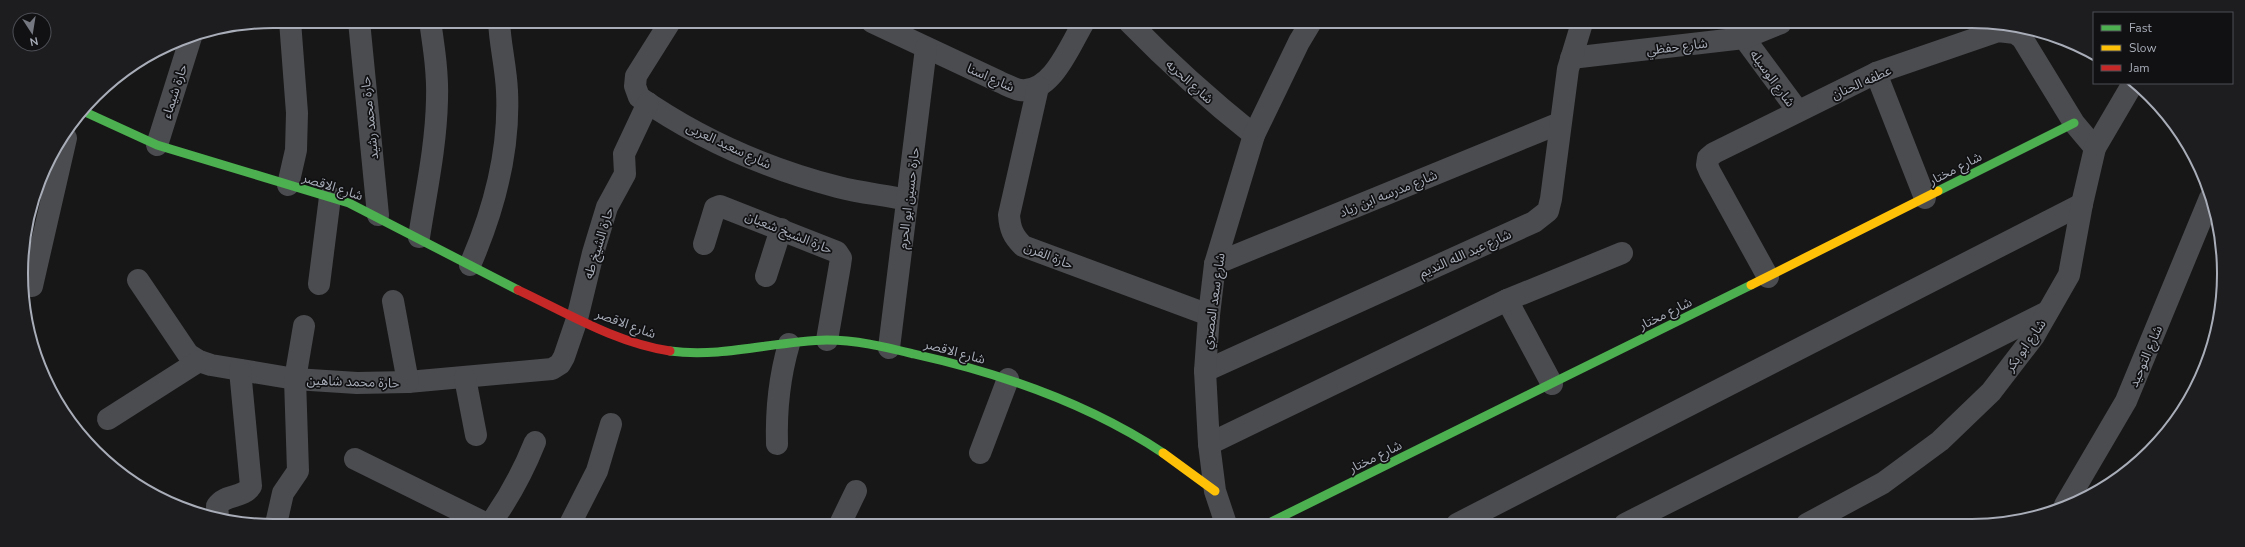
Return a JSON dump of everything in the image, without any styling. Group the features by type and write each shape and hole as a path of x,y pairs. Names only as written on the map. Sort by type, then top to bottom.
{"street":[{"path":"288,185 296,150 297,113 291,28"},
{"name":"حارة محمد رشيد","path":"360,28 378,215"},
{"path":"419,237 434,145 437,101 436,57 431,28"},
{"path":"470,265 485,232 496,198 503,163 507,127 507,91 500,28"},
{"name":"شارع سعيد العربى","path":"666,28 636,76 635,86 639,97 708,138 772,166 838,187 907,200"},
{"name":"شارع اسنا","path":"884,28 1019,90 1038,87"},
{"path":"1038,87 1050,79 1080,28"},
{"name":"شارع الحريه","path":"1135,28 1163,58 1207,98 1254,135"},
{"name":"شارع سعد المصري","path":"1224,519 1215,491 1209,444 1205,371 1208,315 1216,264 1254,135 1299,42 1307,28"},
{"name":"شارع عبد الله النديم","path":"1205,371 1534,222 1548,211 1551,199 1560,123 1571,58 1580,28"},
{"name":"شارع حفظي","path":"1571,58 1748,30"},
{"name":"شارع الوسيله","path":"1748,30 1798,111"},
{"name":"عطفه الحنان","path":"1768,277 1707,165 1708,158 1714,153 1876,73 1998,30 2004,30"},
{"name":"عطفه الحنان","path":"2009,31 2022,38 2074,123 2096,148"},
{"name":"حارة شيماء","path":"157,145 189,43"},
{"name":"حارة حسين ابو الحرم","path":"889,348 926,48"},
{"path":"1876,73 1925,198"},
{"name":"حارة الفرن","path":"1038,87 1009,215 1010,227 1015,238 1023,246 1208,315"},
{"name":"شارع ابو بكر","path":"1823,519 1883,483 1940,441 1991,392 2034,336 2069,274 2082,204 2096,148 2131,87"},
{"name":"حارة الشيخ طه","path":"577,319 593,253 607,207 624,174 624,154 648,103"},
{"name":"شارع الاقصر","path":"88,113 157,145 330,197 378,215 470,265 577,319 625,340 666,350 694,353 730,352 827,340 889,348 1008,379 1081,408 1151,446 1215,491"},
{"name":"شارع مدرسه ابن زياد","path":"1216,264 1560,123"},
{"name":"شارع مختار","path":"1277,519 1768,277 2074,123"},
{"path":"32,286 64,145"},
{"path":"319,284 330,197"},
{"path":"1467,519 2082,204"},
{"name":"شارع التوحيد","path":"2070,498 2126,401 2207,205"},
{"name":"حارة الشيخ شعبان","path":"704,244 715,208 720,206 837,252 841,258 827,340"},
{"path":"766,276 781,229"},
{"path":"1209,444 1508,300 1622,253"},
{"name":"حارة محمد شاهين","path":"138,280 188,354 199,361 240,370 295,379 357,383 408,382 552,369 560,364 564,357 577,319"},
{"path":"1508,300 1552,384"},
{"path":"393,301 408,382"},
{"path":"1634,519 2047,312"},
{"path":"277,519 283,493 298,471 295,379 304,326"},
{"path":"777,444 776,410 780,377 789,344"},
{"path":"108,419 199,361"},
{"path":"218,512 217,506 220,501 225,498 242,494 248,491 251,486 240,370"},
{"path":"465,378 476,435"},
{"path":"980,453 1008,379"},
{"path":"573,519 597,471 610,424"},
{"path":"494,519 508,500 523,472 534,442"},
{"path":"355,459 476,519"},
{"path":"842,519 856,491"}],"traffic: fast":[{"path":"88,113 157,145 349,203 518,290"},
{"path":"1938,191 2074,123"},
{"path":"1277,519 1751,285"},
{"path":"670,351 690,353 729,351 788,343 827,340 849,341 882,346 979,371 1043,392 1074,405 1135,435 1163,453"}],"traffic: slow":[{"path":"1751,285 1938,191"},
{"path":"1163,453 1215,491"}],"traffic: jam":[{"path":"518,290 611,334 650,347 670,351"}]}
